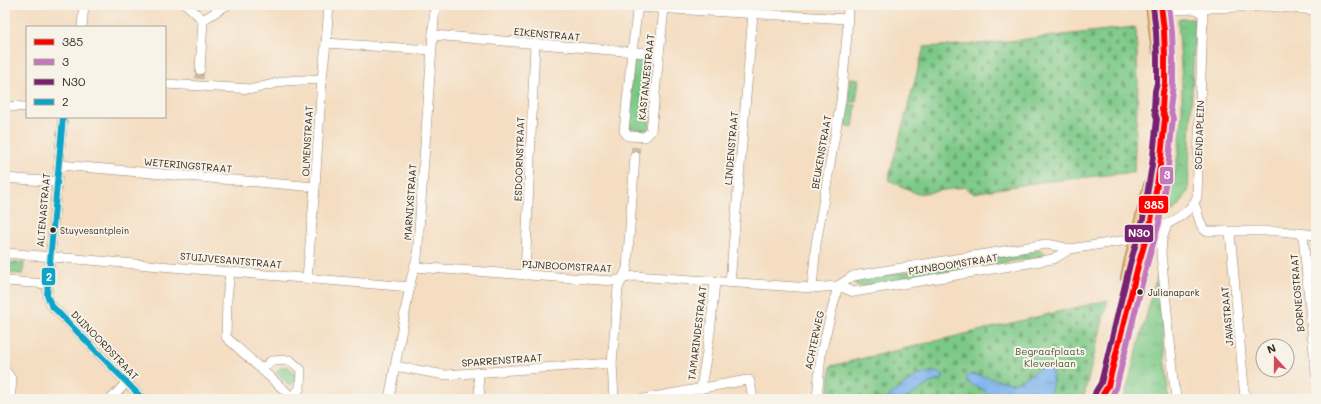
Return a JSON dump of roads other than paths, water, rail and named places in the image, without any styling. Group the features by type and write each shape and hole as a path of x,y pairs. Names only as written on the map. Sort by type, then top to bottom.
{"main road":[{"path":"1140,244 1154,165 1159,118 1162,109 1163,92 1160,85 1157,8"},
{"path":"1102,397 1102,385 1123,305 1130,264 1140,244 1148,234 1151,221 1160,166 1165,118 1162,109"}],"street":[{"path":"82,26 84,5"},
{"path":"187,5 203,20"},
{"path":"203,20 228,5"},
{"name":"OLMENSTRAAT","path":"308,278 328,5"},
{"name":"MARNIXSTRAAT","path":"389,399 410,287 417,258 435,5"},
{"name":"BEUKENSTRAAT","path":"812,288 816,244 841,101 848,5"},
{"path":"632,52 638,6 848,19"},
{"path":"1157,8 1195,9 1200,11 1211,8 1267,6 1316,10"},
{"name":"KASTANJESTRAAT","path":"632,52 624,131 628,136 637,141 645,137 651,131 664,8"},
{"name":"SOENDAPLEIN","path":"1194,204 1198,191 1203,16 1200,11"},
{"name":"LINDENSTRAAT","path":"730,283 753,14"},
{"path":"199,79 203,20"},
{"name":"EIKENSTRAAT","path":"433,35 659,54"},
{"path":"326,43 431,50"},
{"name":"ESDOORNSTRAAT","path":"525,275 535,44"},
{"path":"166,84 199,79 253,89 285,81 322,79"},
{"path":"5,106 26,107"},
{"name":"ALTENASTRAAT","path":"51,305 47,295 63,118"},
{"path":"614,399 612,363 618,288 627,269 636,156"},
{"name":"WETERINGSTRAAT","path":"59,164 315,187"},
{"path":"5,178 57,182"},
{"path":"1148,234 1187,211 1194,204 1198,211 1204,230 1209,232 1280,231 1316,235"},
{"path":"1167,224 1162,240 1161,254 1176,399"},
{"name":"JAVASTRAAT","path":"1230,232 1246,399"},
{"name":"BORNEOSTRAAT","path":"1303,234 1316,374"},
{"name":"PIJNBOOMSTRAAT","path":"414,267 614,281 634,276 812,288 838,286 854,292 1053,259 1070,250 1128,240 1140,244"},
{"name":"PIJNBOOMSTRAAT","path":"838,286 853,276 1046,244 1070,250"},
{"name":"STUIJVESANTSTRAAT","path":"5,253 410,287"},
{"path":"230,272 226,337 293,398 300,388 301,370 290,360 271,361 262,369"},
{"path":"5,281 48,284"},
{"name":"TAMARINDESTRAAT","path":"701,388 710,333 714,282"},
{"name":"ACHTERWEG","path":"817,399 821,354 838,286"},
{"name":"DUINOORDSTRAAT","path":"51,305 142,399"},
{"name":"SPARRENSTRAAT","path":"395,366 445,375 612,363"},
{"path":"5,370 12,380 10,399"},
{"path":"478,372 480,399"},
{"path":"642,399 749,380 753,399"},
{"path":"111,399 126,383"}],"water":[{"path":"1048,365 1053,375 1052,388 1048,395 1043,399 997,399 967,382 967,376 972,374 1011,383 1017,382 1038,369"},
{"path":"934,372 943,374 943,379 930,383 905,399 887,399 891,394 918,375"}],"tunnel":[{"path":"199,79 200,70"},
{"path":"635,156 636,145"}],"place":[{"name":"Stuyvesantplein","path":"53,230"},
{"name":"Julianapark","path":"1140,292"}],"park label":[{"name":"Begraafplaats Kleverlaan","path":"1050,356"}]}
